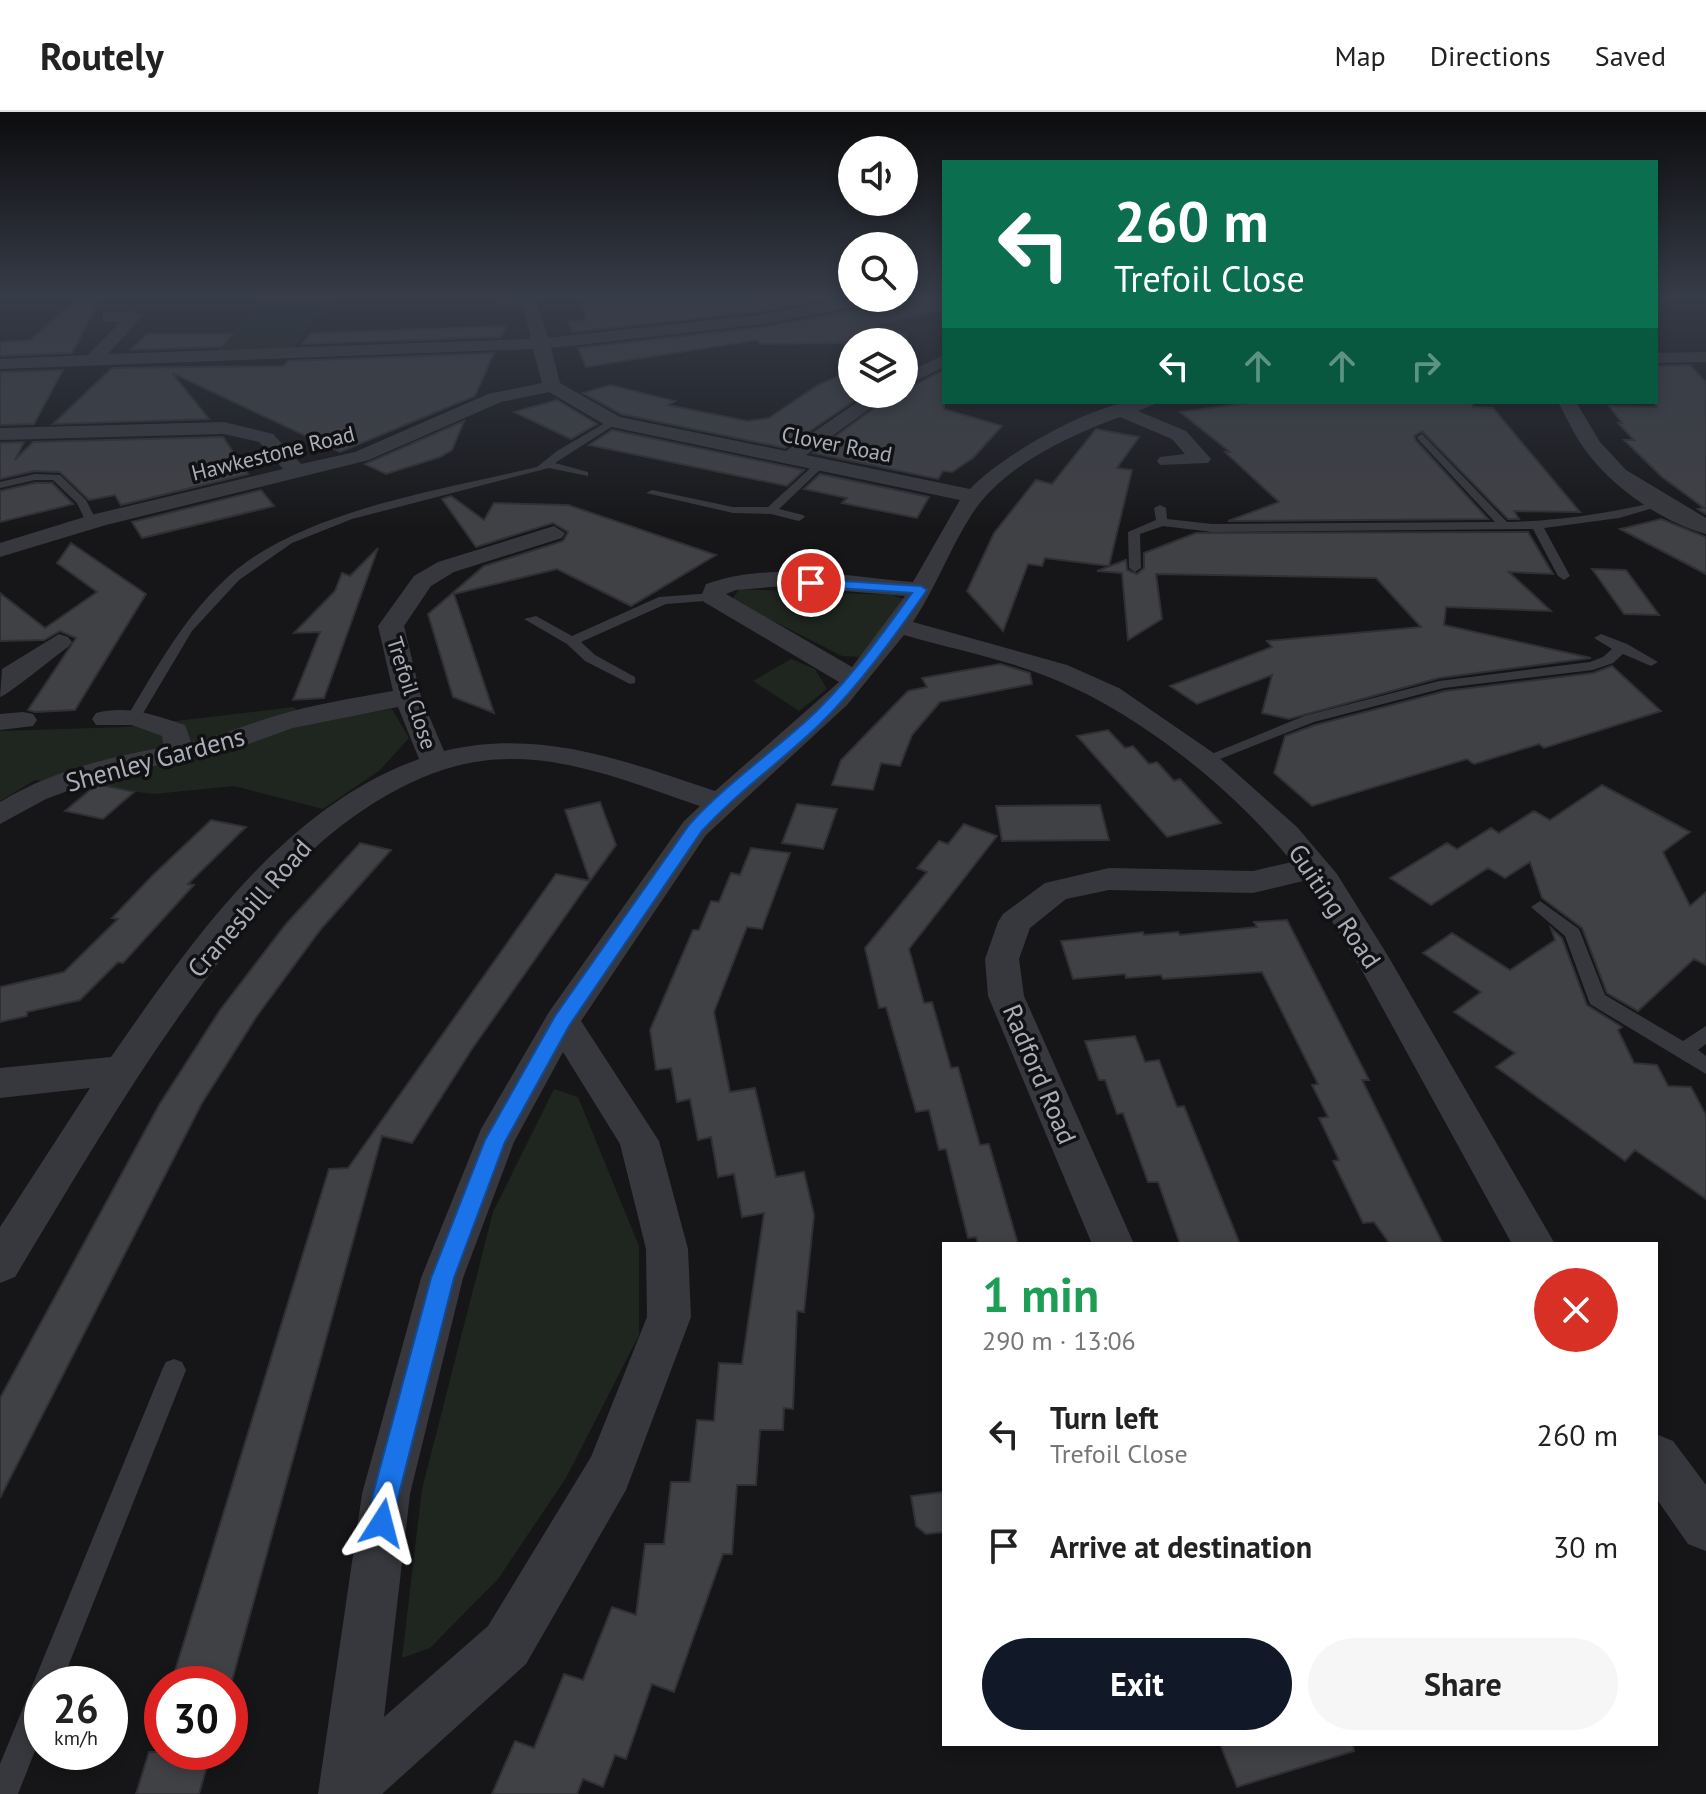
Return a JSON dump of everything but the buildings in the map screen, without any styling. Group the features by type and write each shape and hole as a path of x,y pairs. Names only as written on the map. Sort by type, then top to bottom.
{"street":[{"path":"548,373 552,386"},
{"name":"Clover Road","path":"552,386 614,422 820,465 987,486"},
{"name":"Hawkestone Road","path":"0,550 91,522 362,456 426,431 495,398 552,386"},
{"path":"347,1791 386,1494 442,1278 495,1140 562,1021 695,828 719,802 811,724 855,680 921,590 947,534 987,486 1054,437 1119,410 1143,404"},
{"path":"1568,404 1594,449 1625,479 1661,504 1706,527"},
{"path":"788,459 861,408"},
{"path":"1119,410 1179,435 1201,459 1167,461"},
{"path":"0,434 224,428 266,438 297,472"},
{"name":"Trefoil Close","path":"435,763 408,697 391,626 422,581 446,567 554,533"},
{"path":"855,680 713,597 715,589 728,582 756,579 921,590"},
{"name":"Guiting Road","path":"897,625 1058,671 1109,694 1205,760 1286,834 1326,882 1533,1242"},
{"path":"0,689 11,675 59,642"},
{"name":"Shenley Gardens","path":"0,815 36,793 106,767 226,744 283,722 408,697"},
{"path":"120,718 175,731 179,754"},
{"name":"Cranesbill Road","path":"0,1264 120,1070 220,935 305,839 365,794 435,763 506,750 571,754 719,802"},
{"name":"Radford Road","path":"1112,1242 1006,996 1002,959 1015,922 1056,891 1109,879 1253,882 1313,868"},
{"path":"347,1791 507,1645 609,1473 669,1317 667,1249 639,1141 562,1021"},
{"path":"0,1083 120,1070"},
{"path":"1658,1461 1706,1526"}],"lane":[{"path":"120,718 187,629 235,577 288,540 348,517 518,475 547,464 614,422"},
{"path":"1422,437 1503,524"},
{"path":"547,464 584,474"},
{"path":"771,511 820,465"},
{"path":"0,485 35,477 56,477 82,502 91,522"},
{"path":"652,493 733,510 771,511 799,517"},
{"path":"1135,568 1134,532 1162,522 1212,528 1537,525 1619,515 1661,504"},
{"path":"1160,508 1162,522"},
{"path":"1537,525 1564,576"},
{"path":"572,641 664,600 713,597"},
{"path":"531,619 572,641 590,658 630,680"},
{"path":"1601,638 1651,662"},
{"path":"1205,760 1309,719 1444,684 1593,666 1608,660 1622,647"},
{"path":"1540,907 1573,933 1597,999 1706,1066"},
{"path":"1684,1051 1706,1033"},
{"path":"54,1666 174,1370"},
{"path":"3,1794 24,1742"}],"shaded area":[{"path":"739,589 892,595 904,599 860,657 842,656 732,600"},
{"path":"791,659 815,669 827,689 799,711 753,681"},
{"path":"294,707 307,722 392,709 409,738 380,770 323,809 234,786 154,794 35,780 0,801 0,731 125,727"},
{"path":"554,1089 578,1097 639,1246 639,1335 566,1478 498,1579 430,1648 402,1658 422,1489 493,1212"}],"route":[{"path":"382,1523 386,1494 442,1278 495,1140 562,1021 695,828 719,802 811,724 855,680 921,590 811,583"}]}
